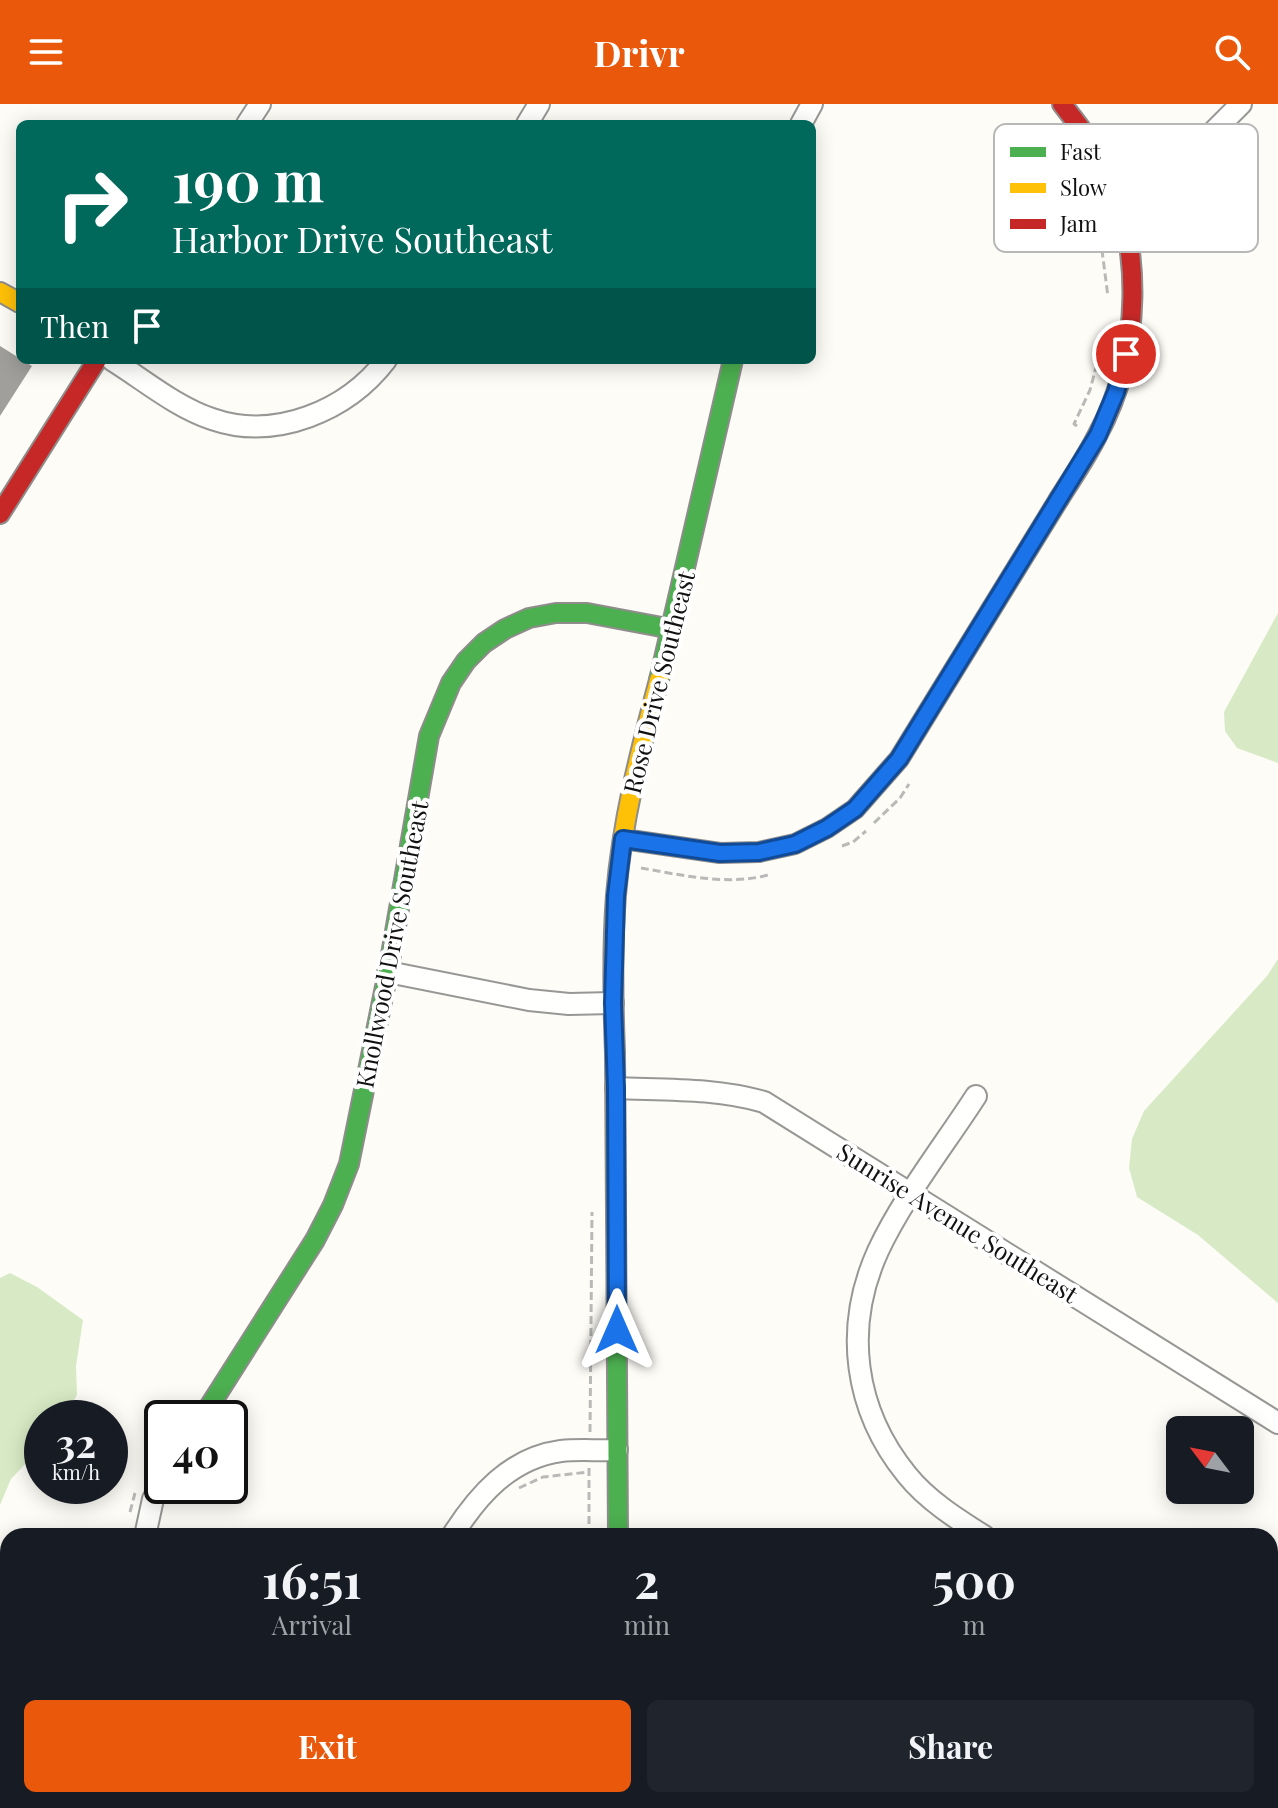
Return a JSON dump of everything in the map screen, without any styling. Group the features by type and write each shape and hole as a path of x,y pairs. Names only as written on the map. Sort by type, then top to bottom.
{"street":[{"path":"1062,104 1076,124"},
{"path":"1221,124 1241,104"},
{"path":"623,839 720,853 759,852 795,844 855,809 899,759 1098,435 1123,367 1132,306 1130,252"},
{"path":"0,514 94,364"},
{"path":"118,364 179,403 211,419 247,427 280,425 312,416 343,400 383,364"},
{"name":"Rose Drive Southeast","path":"618,1528 613,1003 616,896 636,765 672,629 732,364"},
{"name":"Knollwood Drive Southeast","path":"213,1400 315,1240 349,1164 388,972 429,736 449,684 463,662 480,646 504,629 535,616 588,613 672,629"},
{"path":"388,972 529,1000 569,1004 613,1003"},
{"name":"Sunrise Avenue Southeast","path":"616,1088 721,1093 764,1102 1278,1423"},
{"path":"971,1528 908,1476 873,1422 862,1385 857,1319 865,1284 879,1249 976,1096"},
{"path":"458,1528 479,1497 501,1476 524,1461 563,1451 617,1450"},
{"path":"147,1528 152,1504"}],"path":[{"path":"1102,252 1108,300"},
{"path":"1098,435 1074,424 1090,390 1104,336"},
{"path":"589,1528 592,1205"},
{"path":"518,1489 543,1477 589,1472"}],"green space":[{"path":"1278,613 1278,763 1237,748 1225,731 1224,712"},
{"path":"1278,959 1278,1303 1198,1235 1137,1197 1129,1168 1132,1139 1144,1111 1267,976"},
{"path":"10,1273 37,1287 83,1320 76,1366 77,1395 74,1400 24,1400 24,1465 11,1479 0,1505 0,1278"}],"building":[{"path":"0,346 16,356 16,364 32,366 0,416"}],"traffic: fast":[{"path":"659,680 732,364"},
{"path":"623,839 720,853 759,852 795,844 855,809 899,759 1059,499"},
{"path":"213,1400 315,1240 349,1164 388,972 429,736 451,683 466,661 484,643 529,618 556,613 587,613 672,629"},
{"path":"615,1053 618,1528"}],"traffic: slow":[{"path":"0,292 16,301"},
{"path":"615,1053 613,954 619,867 633,786 659,680"}],"traffic: jam":[{"path":"1062,104 1078,124"},
{"path":"1059,499 1093,444 1112,404 1123,370 1130,334 1132,298 1129,252"},
{"path":"0,514 94,364"}],"route":[{"path":"617,1330 613,1003 616,896 623,839 720,853 759,852 795,844 855,809 899,759 1098,435 1116,392 1126,354"}]}
